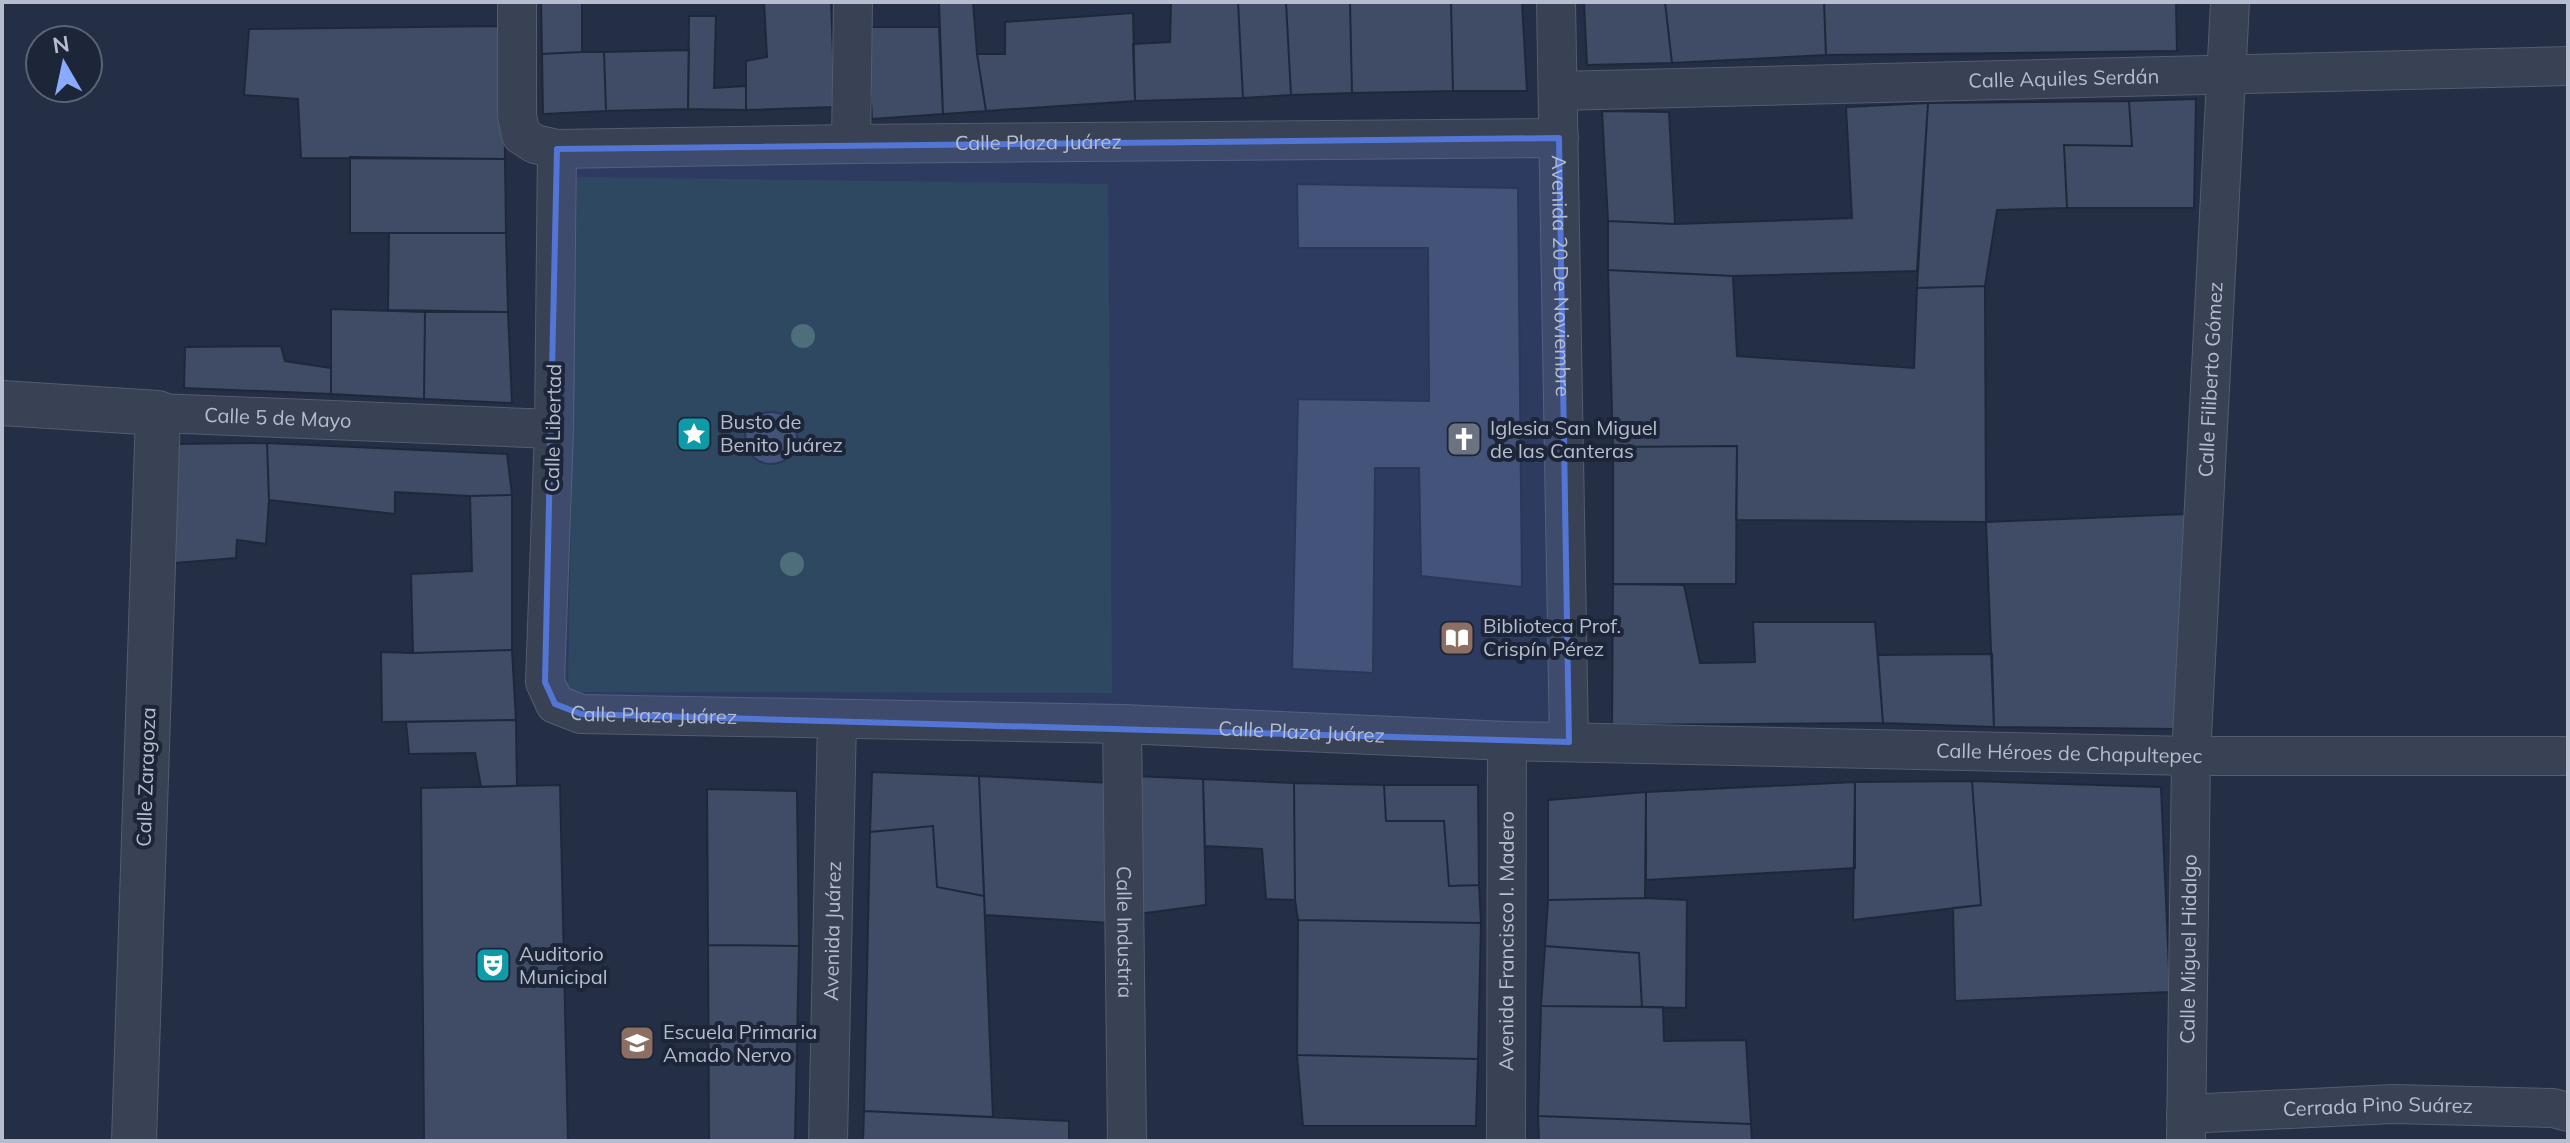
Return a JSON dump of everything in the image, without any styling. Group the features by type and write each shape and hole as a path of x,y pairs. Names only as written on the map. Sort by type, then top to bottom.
{"street":[{"name":"Calle Plaza Juárez","path":"517,2 517,116 521,135 535,144 557,149 1559,138"},
{"path":"851,144 853,2"},
{"name":"Avenida 20 De Noviembre","path":"1556,2 1569,742"},
{"name":"Calle Filiberto Gómez","path":"2191,756 2230,2"},
{"name":"Calle Aquiles Serdán","path":"1558,91 2568,66"},
{"name":"Calle Libertad","path":"555,704 545,682 554,429 557,149"},
{"name":"Calle 5 de Mayo","path":"2,403 158,413 554,429"},
{"name":"Calle Zaragoza","path":"134,1141 158,413"},
{"name":"Calle Plaza Juárez","path":"555,704 581,714 1122,724 1569,742"},
{"name":"Avenida Juárez","path":"828,1141 837,720"},
{"name":"Calle Industria","path":"1122,724 1127,1141"},
{"name":"Avenida Francisco I. Madero","path":"1506,1141 1507,741"},
{"name":"Calle Héroes de Chapultepec","path":"1569,742 2191,756 2568,756"},
{"name":"Calle Miguel Hidalgo","path":"2186,1128 2191,756"},
{"name":"Cerrada Pino Suárez","path":"2186,1128 2393,1104 2553,1108 2568,1112"}],"highlighted area":[{"path":"1559,138 1569,742 581,714 555,704 545,682 557,149"}],"shaded area":[{"path":"577,177 1108,184 1112,693 568,692"}],"building":[{"path":"541,2 582,2 582,52 542,54"},
{"path":"764,2 831,2 835,107 746,110 746,61 767,57"},
{"path":"939,2 973,2 986,111 943,114"},
{"path":"1171,2 1238,2 1243,98 1135,101 1133,44 1170,42"},
{"path":"1238,2 1286,2 1291,95 1243,98"},
{"path":"1286,2 1350,2 1352,93 1291,95"},
{"path":"1350,2 1451,2 1453,91 1352,93"},
{"path":"1451,2 1522,2 1527,91 1453,91"},
{"path":"1584,2 1665,2 1672,63 1587,65"},
{"path":"1665,2 1824,2 1826,55 1672,63"},
{"path":"1824,2 2176,2 2177,51 1826,55"},
{"path":"1133,13 1135,101 986,111 977,54 1005,54 1005,22"},
{"path":"689,16 716,16 714,88 746,86 746,110 688,109"},
{"path":"503,26 505,159 301,158 298,99 244,95 249,29"},
{"path":"867,27 939,27 943,114 872,119"},
{"path":"689,50 688,109 606,111 604,52"},
{"path":"604,52 606,111 543,114 542,54"},
{"path":"2196,99 2194,208 2067,208 2064,145 2132,146 2129,101"},
{"path":"2129,101 2132,146 2064,145 2067,208 1997,210 1985,286 1917,288 1928,103"},
{"path":"1928,103 1917,271 1733,276 1608,270 1608,221 1675,224 1852,218 1846,107"},
{"path":"1602,111 1669,112 1675,224 1608,221"},
{"path":"350,157 505,159 506,233 350,233"},
{"name":"Iglesia San Miguel de las Canteras","path":"1297,184 1518,188 1522,587 1421,576 1419,468 1375,468 1373,673 1292,669 1298,399 1429,401 1428,248 1298,248"},
{"path":"389,233 506,233 508,312 388,310"},
{"path":"1608,270 1733,276 1737,356 1914,368 1917,288 1985,286 1986,522 1736,520 1737,446 1613,447"},
{"path":"331,309 425,312 424,399 331,394"},
{"path":"425,312 508,312 512,403 424,399"},
{"path":"281,346 285,361 331,368 331,394 184,388 185,347"},
{"path":"771,412 789,420 797,438 789,456 771,464 753,456 745,438 753,420"},
{"path":"267,443 507,454 512,495 395,492 395,514 269,500"},
{"path":"267,443 269,500 266,544 237,540 236,558 175,563 174,444"},
{"path":"1737,446 1736,584 1613,584 1613,447"},
{"path":"512,495 512,650 413,653 411,574 472,571 470,496"},
{"path":"2186,514 2176,729 1994,727 1986,522"},
{"path":"1613,584 1684,585 1700,663 1755,662 1753,622 1875,622 1883,723 1612,725"},
{"path":"512,650 516,720 382,722 381,652"},
{"path":"1992,654 1994,727 1883,723 1878,655"},
{"path":"516,720 517,786 481,787 475,753 409,754 406,722"},
{"path":"872,772 979,776 984,896 937,887 933,826 870,832"},
{"path":"979,776 1112,783 1111,923 985,915"},
{"path":"1134,776 1203,779 1206,905 1138,914"},
{"path":"1203,779 1294,783 1295,900 1266,899 1262,849 1205,846"},
{"path":"1972,781 1981,905 1853,920 1855,782"},
{"path":"1972,781 2161,787 2170,992 1955,1001 1953,908 1981,905"},
{"path":"1855,782 1855,868 1646,880 1646,792"},
{"path":"1294,783 1384,785 1386,821 1444,821 1449,886 1479,885 1481,923 1298,920 1295,900"},
{"name":"Auditorio Municipal","path":"560,785 568,1141 424,1141 421,788"},
{"path":"1384,785 1478,785 1479,885 1449,886 1444,821 1386,821"},
{"path":"707,789 797,791 799,946 708,945"},
{"path":"1646,792 1645,898 1548,900 1548,800"},
{"path":"933,826 937,887 984,896 993,1117 864,1111 870,832"},
{"path":"1548,900 1687,900 1686,1008 1642,1007 1639,953 1545,946"},
{"path":"1298,920 1481,923 1478,1059 1297,1055"},
{"path":"708,945 799,946 795,1141 709,1140"},
{"path":"1545,946 1639,953 1642,1007 1541,1006"},
{"path":"1541,1006 1663,1007 1664,1041 1746,1040 1751,1124 1538,1116"},
{"path":"1297,1055 1478,1059 1476,1126 1303,1126"},
{"path":"864,1111 1069,1121 1069,1141 863,1141"},
{"path":"1538,1116 1751,1124 1752,1141 1539,1141"}],"place":[{"name":"Busto de Benito Juárez","path":"694,434"},
{"name":"Iglesia San Miguel de las Canteras","path":"1464,439"},
{"name":"Biblioteca Prof. Crispín Pérez","path":"1457,638"},
{"name":"Auditorio Municipal","path":"493,965"},
{"name":"Escuela Primaria Amado Nervo","path":"637,1043"}]}
